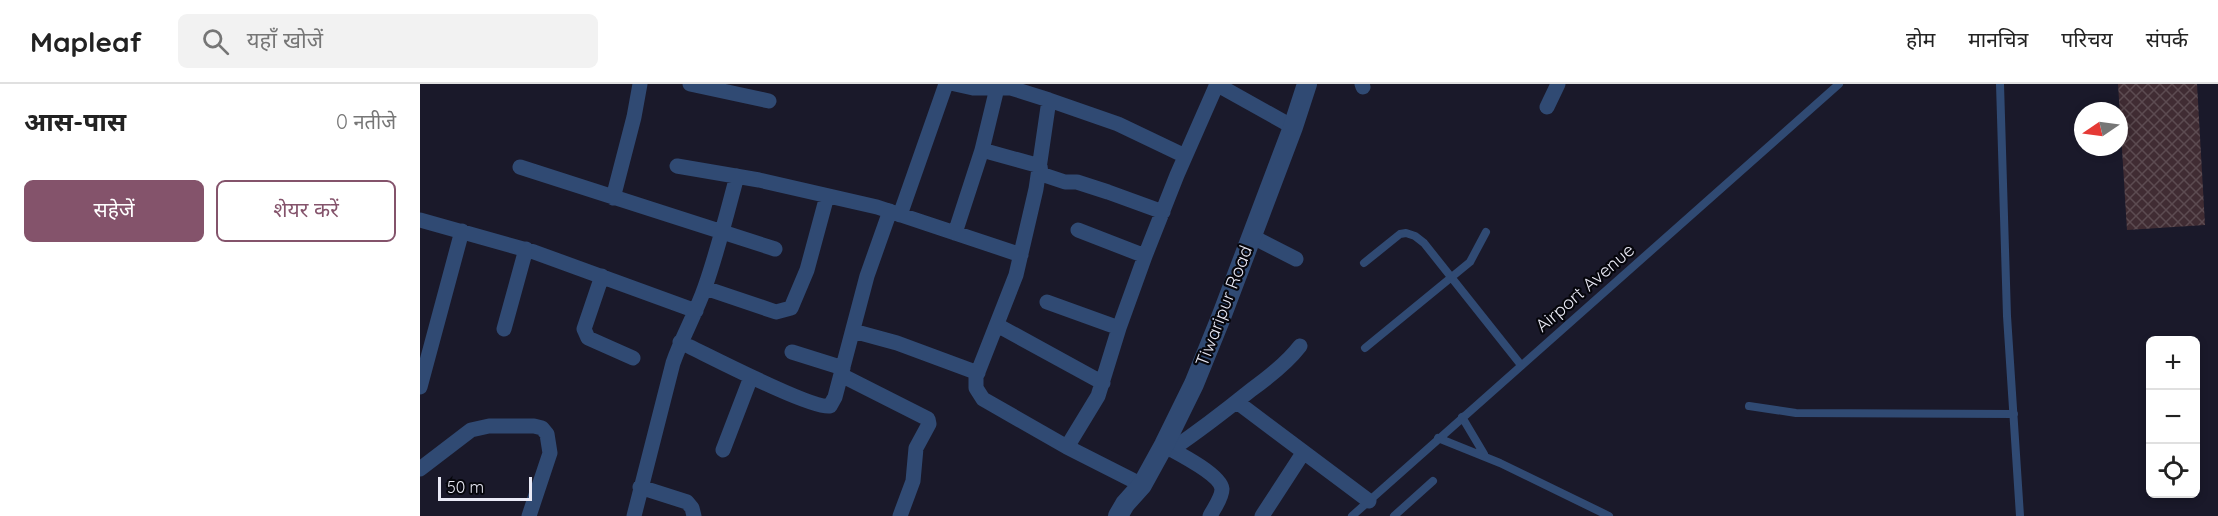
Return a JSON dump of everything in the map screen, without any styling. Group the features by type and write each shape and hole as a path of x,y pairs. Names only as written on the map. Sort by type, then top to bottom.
{"street":[{"path":"613,198 629,140 640,84"},
{"path":"690,84 770,101"},
{"path":"680,342 752,377 824,407 833,403 867,276 895,213 946,84"},
{"path":"955,84 973,88 1011,88 1118,124 1185,156"},
{"path":"1067,447 1098,396 1145,256 1217,84 1293,127"},
{"name":"Tiwaripur Road","path":"1118,516 1168,448 1203,363 1293,127 1307,84"},
{"path":"1547,107 1558,84"},
{"path":"955,233 982,150 998,87"},
{"path":"1049,100 1040,166 1016,275 978,373 976,388 983,399 1067,447 1142,485"},
{"path":"982,150 1040,166"},
{"path":"677,166 737,176 895,213 1021,255"},
{"path":"1040,166 1041,174 1065,182 1077,182 1163,212"},
{"path":"520,167 775,249"},
{"path":"634,516 680,342 705,288 737,176"},
{"path":"705,288 776,312 791,308 807,270 827,196"},
{"path":"420,220 526,249 696,311"},
{"path":"1078,230 1145,256"},
{"path":"420,387 462,231"},
{"path":"1251,237 1296,259"},
{"path":"504,329 526,249"},
{"path":"602,276 584,329 585,335 633,358"},
{"path":"1047,302 1119,328"},
{"path":"997,325 1103,383"},
{"path":"853,332 897,344 978,373"},
{"path":"1210,516 1221,495 1222,489 1218,479 1168,448 1237,402 1293,355 1300,346"},
{"path":"792,352 842,371 928,419 929,424 916,448 913,481 900,516"},
{"path":"723,450 752,377"},
{"path":"1237,402 1369,501"},
{"path":"420,470 471,430 489,426 542,428 547,434 550,453 529,516"},
{"path":"1262,516 1303,453"},
{"path":"640,487 687,502 694,516"}],"lane":[{"name":"Airport Avenue","path":"1352,516 1839,84"},
{"path":"2000,84 2007,316 2020,516"},
{"path":"1365,348 1470,262 1486,232"},
{"path":"1364,262 1392,239 1406,233 1415,236 1454,277 1521,365"},
{"path":"1749,406 1796,413 2014,414"},
{"path":"1462,417 1485,456"},
{"path":"1438,438 1485,456 1609,516"},
{"path":"1394,516 1433,481"}],"building":[{"path":"2118,84 2197,84 2205,225 2127,230 2122,156 2128,156 2128,102 2119,102"}]}
